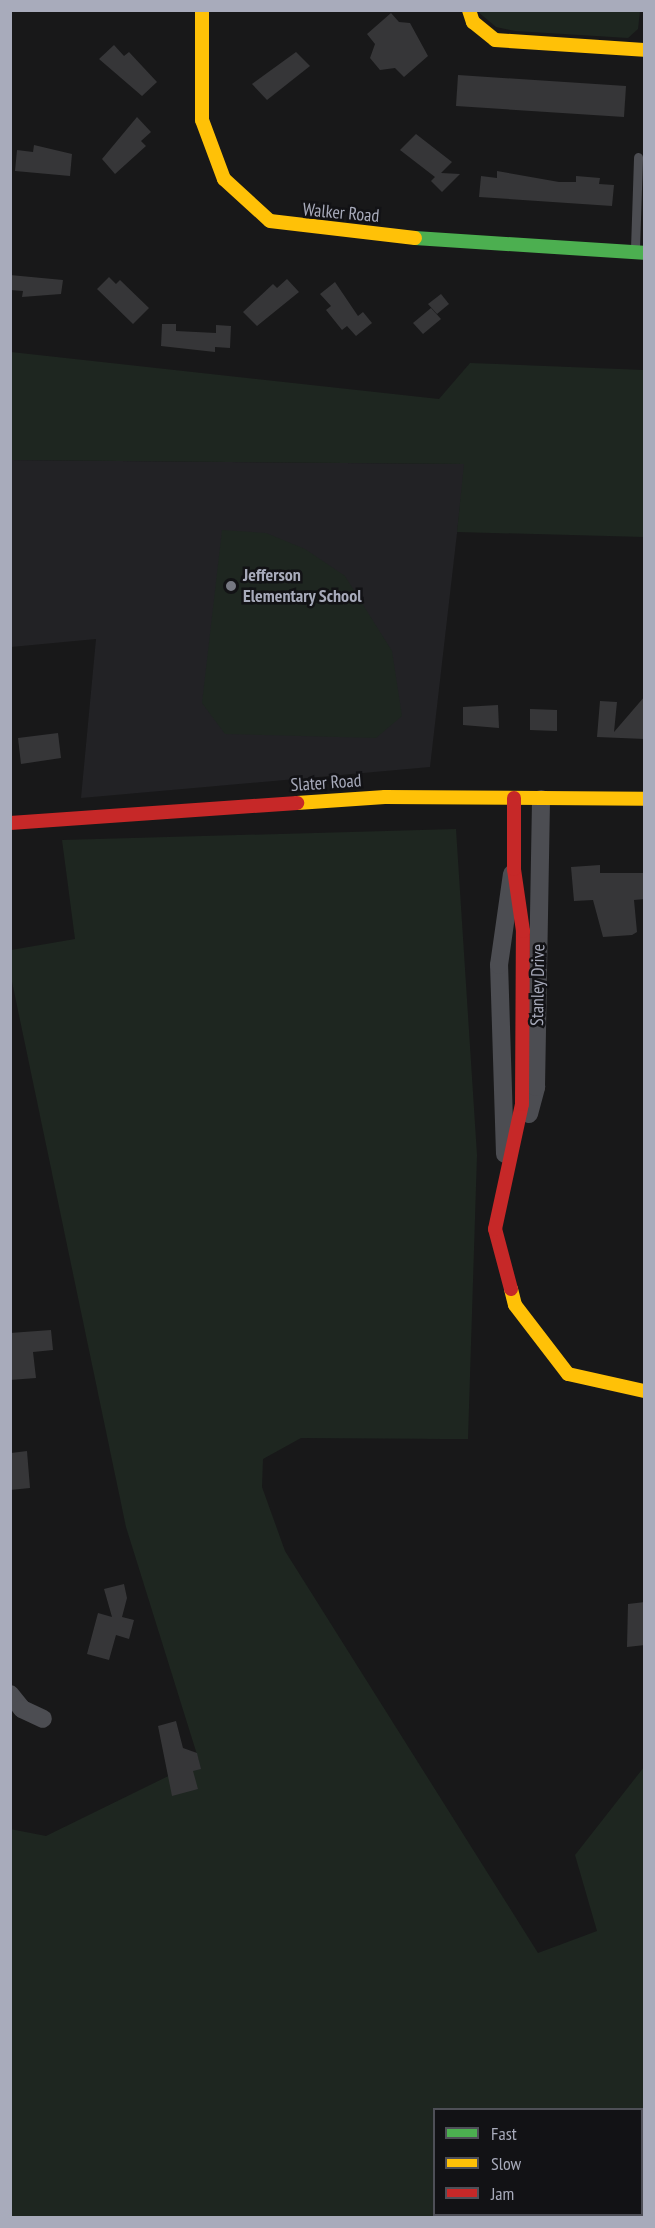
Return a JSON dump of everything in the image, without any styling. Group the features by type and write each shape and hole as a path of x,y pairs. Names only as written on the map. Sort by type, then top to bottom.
{"street":[{"name":"Walker Road","path":"202,10 202,120 207,144 224,179 270,221 348,233 640,252"},
{"path":"469,10 473,22 495,40 645,50"},
{"name":"Slater Road","path":"10,823 385,797 645,799"},
{"name":"Stanley Drive","path":"506,1165 499,966 504,902 514,869 514,798"},
{"name":"Stanley Drive","path":"541,799 536,1087 506,1165 495,1229 515,1305 568,1374 645,1391"},
{"path":"10,1694 21,1709 43,1719"}],"lane":[{"path":"638,157 640,252"}],"shaded area":[{"path":"477,11 640,11 638,29 628,38 515,31 496,27"},
{"path":"11,352 439,399 470,363 644,370 644,537 457,532 464,464 11,460"},
{"name":"Jefferson Elementary School","path":"11,460 465,464 430,767 81,798 96,639 11,647"},
{"path":"222,530 266,533 305,549 345,576 392,651 402,716 376,738 225,734 202,703"},
{"path":"456,829 477,1155 468,1439 301,1438 263,1459 262,1487 285,1551 538,1953 597,1931 575,1855 644,1767 644,2217 11,2217 10,1829 46,1836 199,1761 126,1527 11,977 11,950 75,939 62,840"}],"building":[{"path":"391,13 399,22 410,23 428,56 404,77 395,68 380,70 370,58 375,44 367,34"},
{"path":"114,45 124,56 129,52 157,82 142,96 99,59"},
{"path":"296,52 310,66 267,100 252,84"},
{"path":"458,75 626,86 624,117 456,106"},
{"path":"137,117 151,132 141,141 146,146 115,174 102,159"},
{"path":"416,134 452,162 441,173 460,174 442,192 431,181 435,177 400,150"},
{"path":"34,145 72,154 70,176 15,171 17,150 33,152"},
{"path":"497,171 559,182 576,182 576,176 600,178 599,184 614,185 612,206 479,197 481,176 497,178"},
{"path":"10,275 63,280 61,294 22,297 23,291 10,290"},
{"path":"109,277 116,284 120,280 149,308 133,324 97,289"},
{"path":"287,279 299,292 257,326 243,312 273,284 277,288"},
{"path":"335,282 358,316 363,312 372,323 356,336 347,326 342,330 326,310 331,306 320,294"},
{"path":"441,294 449,304 437,314 428,304"},
{"path":"431,308 441,319 423,334 413,323"},
{"path":"162,324 176,324 176,331 216,333 216,325 231,326 230,348 215,347 215,352 161,346"},
{"path":"645,696 645,739 597,737 600,701 617,702 614,732"},
{"path":"498,705 499,728 463,725 463,707"},
{"path":"530,709 557,710 557,731 530,730"},
{"path":"58,733 61,758 21,764 18,738"},
{"path":"600,865 600,873 644,873 645,899 634,900 637,932 632,935 603,937 593,900 574,901 571,867"},
{"path":"51,1330 53,1350 33,1352 36,1378 10,1380 10,1333"},
{"path":"27,1451 30,1488 10,1490 11,1453"},
{"path":"124,1584 127,1598 122,1617 134,1620 129,1639 116,1635 109,1660 87,1654 98,1613 112,1617 104,1589"},
{"path":"645,1602 645,1645 627,1647 628,1604"},
{"path":"176,1721 183,1748 197,1753 201,1769 193,1771 198,1789 172,1796 158,1726"}],"traffic: fast":[{"path":"415,238 644,253"}],"traffic: slow":[{"path":"202,10 202,120 224,179 270,221 415,238"},
{"path":"469,10 473,22 495,40 644,50"},
{"path":"297,803 385,797 644,799"},
{"path":"511,1289 515,1305 568,1374 644,1391"}],"traffic: jam":[{"path":"511,1289 495,1229 522,1104 523,931 514,869 514,798"},
{"path":"10,823 297,803"}],"place":[{"name":"Jefferson Elementary School","path":"231,586"}]}
